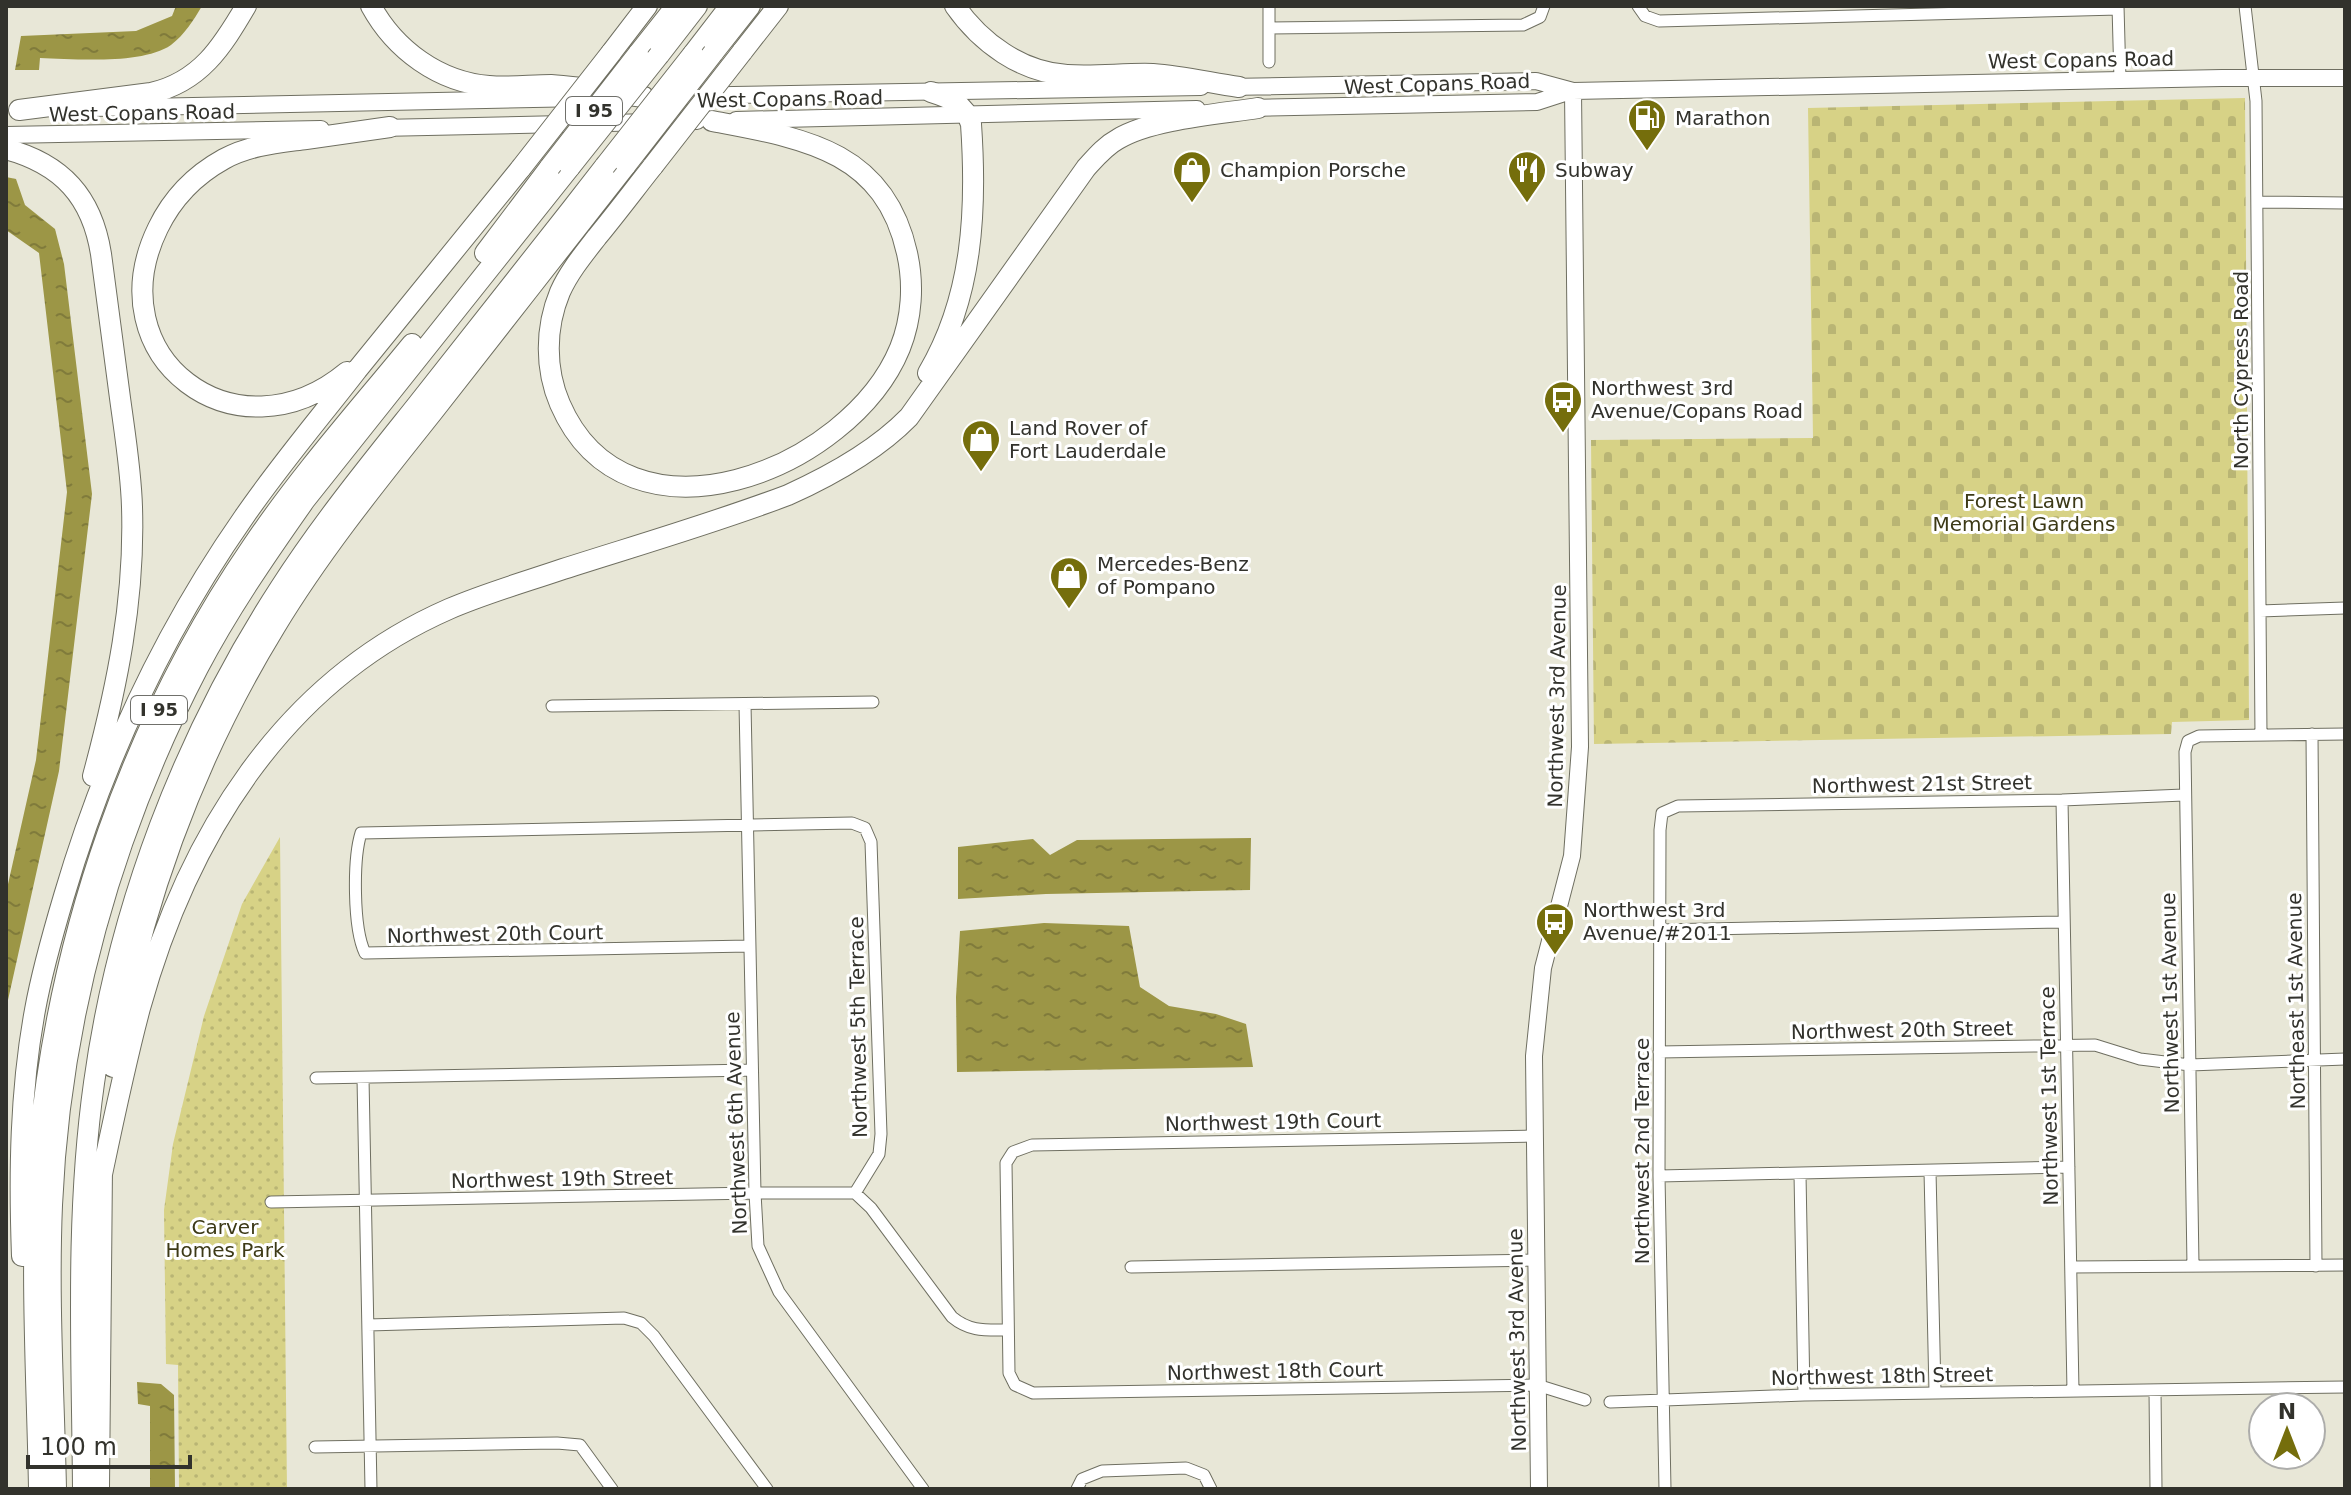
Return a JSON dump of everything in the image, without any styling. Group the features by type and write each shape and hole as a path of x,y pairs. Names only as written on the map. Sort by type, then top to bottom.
{"highway":[{"path":"12,110 151,93 170,87 206,65 246,6"},
{"path":"371,6 388,32 406,50 427,66 465,82 491,87 553,85 644,97"},
{"path":"57,919 88,819 122,732 211,566 261,493 647,6"},
{"name":"I 95","path":"39,1489 36,1186 49,1065 83,910 137,757 190,649 252,546 298,482 649,55 676,6"},
{"path":"649,55 697,6"},
{"path":"703,53 730,6"},
{"name":"I 95","path":"99,1489 103,1140 129,985 160,874 188,800 236,695 280,618 339,531 703,53 750,6"},
{"path":"712,121 805,140 852,165 878,191 898,225 909,261 908,324 886,374 856,409 819,441 751,476 711,486 674,488 627,475 607,463 573,428 557,397 551,375 548,353 555,306 577,263 778,6"},
{"path":"955,6 993,46 1013,59 1047,72 1077,76 1154,74 1239,87"},
{"path":"841,466 885,429 912,397 943,346 958,308 968,268 972,228 971,129 968,115 955,101 931,92"},
{"path":"101,1179 141,1007 158,952 191,870 226,804 248,772 307,705 369,654 410,628 448,610 769,502 806,487 883,441 909,417 1101,151 1119,138 1147,126 1258,108"},
{"path":"380,343 342,376 308,397 271,407 236,404 204,393 176,372 150,333 141,294 149,249 163,217 185,189 210,168 233,155 262,145 390,127"},
{"path":"6,149 36,160 66,180 94,222 101,254 131,483 131,572 120,665 69,858 35,1010 26,1073 21,1147 22,1285 37,1363"},
{"path":"83,1489 82,1237 89,1120 117,965 142,878 172,796 221,690 258,622 301,556 348,493 616,166"},
{"path":"56,1489 52,1206 63,1085 95,929 147,777 205,655 260,565 305,500 560,167"}],"main road":[{"name":"West Copans Road","path":"6,135 1537,102 1573,91 2345,78"},
{"name":"West Copans Road","path":"12,110 1536,81 1573,91"},
{"name":"Northwest 3rd Avenue","path":"1539,1489 1534,1056 1543,968 1572,856 1580,747 1573,91"}],"street":[{"path":"1269,6 1269,62"},
{"name":"North Cypress Road","path":"2245,6 2255,78 2258,202 2261,735"},
{"path":"1641,11 1659,21 2118,8 2120,80"},
{"path":"1269,28 1523,25 1542,12"},
{"path":"2258,202 2345,203"},
{"path":"2260,611 2345,608"},
{"path":"552,706 873,702"},
{"name":"Northwest 6th Avenue","path":"745,704 758,1246 779,1292 923,1489"},
{"name":"Northeast 1st Avenue","path":"2312,734 2316,1266"},
{"path":"2261,735 2345,734"},
{"name":"Northwest 1st Avenue","path":"2193,1265 2185,752 2188,741 2199,736 2261,735"},
{"name":"Northwest 21st Street","path":"1662,813 1678,806 2184,795"},
{"name":"Northwest 1st Terrace","path":"2062,800 2073,1391"},
{"name":"Northwest 2nd Terrace","path":"1662,813 1659,1176 1665,1489"},
{"name":"Northwest 5th Terrace","path":"747,825 852,823 865,828 871,842 881,1134 879,1154 855,1193"},
{"name":"Northwest 20th Court","path":"747,825 361,833 356,850 358,939 365,953 749,946"},
{"path":"1659,930 2063,922"},
{"name":"Northwest 20th Street","path":"1659,1052 2095,1045 2140,1059 2190,1065 2345,1059"},
{"path":"316,1078 752,1070"},
{"path":"363,1078 371,1489"},
{"name":"Northwest 19th Court","path":"1008,1330 1006,1163 1013,1152 1032,1145 1534,1136"},
{"path":"1659,1176 2069,1167"},
{"path":"1930,1171 1935,1392"},
{"path":"1800,1174 1804,1395"},
{"path":"855,1193 871,1208 952,1317 973,1330 1008,1330"},
{"name":"Northwest 19th Street","path":"271,1202 855,1193"},
{"path":"1131,1267 1536,1260"},
{"path":"2071,1267 2345,1265"},
{"path":"368,1325 624,1318 641,1323 654,1336 767,1489"},
{"name":"Northwest 18th Court","path":"1008,1330 1009,1373 1015,1385 1033,1393 1537,1385"},
{"path":"1537,1385 1585,1400"},
{"name":"Northwest 18th Street","path":"1610,1402 1935,1392 2345,1387"},
{"path":"2155,1390 2156,1489"},
{"path":"315,1447 580,1445 612,1489"},
{"path":"1077,1489 1082,1479 1102,1471 1186,1468 1204,1475 1211,1489"}],"green space":[{"name":"Forest Lawn Memorial Gardens","path":"2245,98 2249,720 2172,722 2171,734 1594,744 1591,440 1813,438 1808,108"},
{"name":"Carver Homes Park","path":"280,837 287,1489 179,1489 178,1365 166,1364 164,1210 173,1144 204,1016 242,904"}],"water":[{"path":"176,6 202,6 180,36 158,51 126,58 40,58 39,70 15,70 21,36 136,31 172,16"},
{"path":"6,177 16,179 25,205 55,229 64,264 92,494 59,771 6,1009 6,893 36,760 67,492 39,253 6,230"},
{"path":"1251,838 1250,890 958,899 958,847 1033,839 1050,855 1077,840"},
{"path":"1044,923 1129,926 1140,987 1169,1006 1216,1014 1246,1024 1253,1067 957,1072 956,997 960,931"},
{"path":"137,1382 161,1384 174,1395 175,1489 150,1489 150,1406 138,1404"}],"place":[{"name":"Marathon","path":"1647,152"},
{"name":"Champion Porsche","path":"1192,204"},
{"name":"Subway","path":"1527,204"},
{"name":"Northwest 3rd Avenue/Copans Road","path":"1563,434"},
{"name":"Land Rover of Fort Lauderdale","path":"981,473"},
{"name":"Mercedes-Benz of Pompano","path":"1069,610"},
{"name":"Northwest 3rd Avenue/#2011","path":"1555,956"}]}
